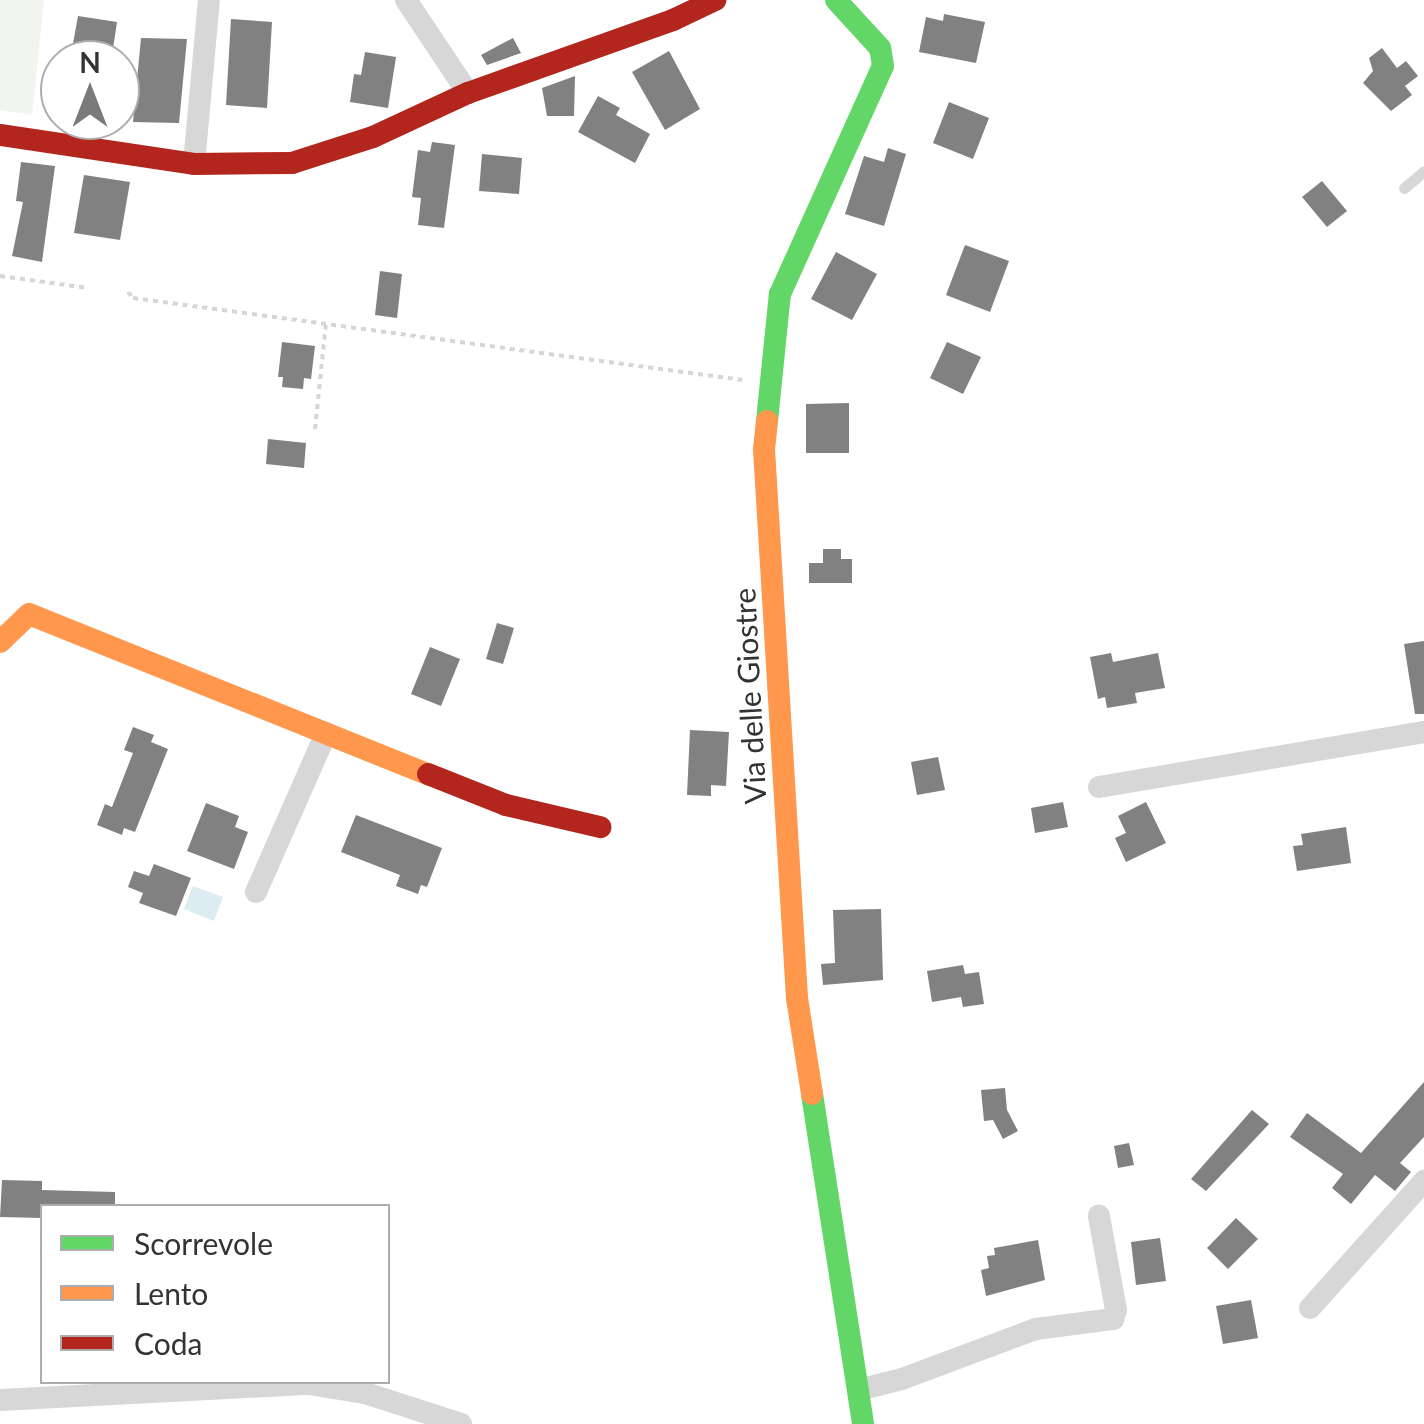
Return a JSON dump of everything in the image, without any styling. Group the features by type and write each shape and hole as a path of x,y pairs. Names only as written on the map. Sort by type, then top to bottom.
{"street":[{"path":"194,164 209,0"},
{"path":"406,0 468,92"},
{"path":"0,135 194,164 249,166 309,159 372,137 468,92 673,20 715,0"},
{"name":"Via delle Giostre","path":"836,0 880,48 882,70 784,282 768,383 765,484 793,962 863,1424"},
{"path":"0,642 29,614 506,804 600,827"},
{"path":"1099,787 1424,732"},
{"path":"256,892 326,733"},
{"path":"1310,1308 1424,1181"},
{"path":"858,1390 902,1379 1036,1329 1113,1319 1116,1310 1099,1216"},
{"path":"0,1400 309,1384 365,1393 461,1424"}],"lane":[{"path":"1404,188 1424,172"}],"path":[{"path":"0,276 88,288"},
{"path":"128,292 133,298 768,383"},
{"path":"314,429 326,323"}],"shaded area":[{"path":"0,0 44,0 32,115 0,110"},
{"path":"193,886 223,897 214,921 184,909"}],"building":[{"path":"944,14 985,22 976,63 919,52 926,17 943,21"},
{"path":"78,16 117,22 114,40 74,40"},
{"path":"231,19 272,22 267,108 226,105"},
{"path":"141,38 187,39 179,123 140,122"},
{"path":"513,38 521,53 487,65 481,55"},
{"path":"1382,48 1397,68 1406,61 1418,76 1405,86 1412,95 1391,111 1363,83 1373,71 1369,58"},
{"path":"669,51 700,109 665,130 632,72"},
{"path":"365,52 396,57 388,108 350,102 354,74 361,75"},
{"path":"575,76 574,116 547,116 542,88"},
{"path":"598,96 620,108 616,115 650,134 635,163 578,132"},
{"path":"949,102 989,118 973,159 933,143"},
{"path":"432,142 455,145 444,228 418,225 421,198 412,197 418,150 430,152"},
{"path":"888,148 906,154 884,226 845,214 864,156 884,162"},
{"path":"482,154 522,158 519,194 479,191"},
{"path":"21,162 55,166 42,262 12,256 23,202 16,201"},
{"path":"84,175 130,182 120,240 74,233"},
{"path":"1322,181 1347,211 1327,227 1302,197"},
{"path":"965,245 1009,261 990,312 946,295"},
{"path":"836,252 877,274 852,320 811,299"},
{"path":"380,271 402,274 397,318 375,315"},
{"path":"282,342 315,346 311,379 304,378 303,389 282,387 283,377 278,377"},
{"path":"947,342 981,357 963,394 930,378"},
{"path":"849,403 849,453 806,453 806,404"},
{"path":"268,439 306,443 304,468 266,464"},
{"path":"823,549 841,549 841,559 852,559 852,583 809,583 809,563 823,563"},
{"path":"497,623 514,628 503,664 486,659"},
{"path":"1424,641 1424,714 1415,714 1404,644"},
{"path":"430,647 460,659 441,706 411,694"},
{"path":"1111,653 1113,662 1158,653 1165,688 1135,693 1137,703 1107,708 1105,697 1098,699 1090,657"},
{"path":"133,727 154,735 151,742 168,749 135,832 124,828 122,835 97,825 105,804 112,807 133,753 124,750"},
{"path":"690,730 729,732 726,786 711,785 711,796 687,795"},
{"path":"938,757 945,790 917,795 911,762"},
{"path":"1063,802 1068,827 1035,833 1031,808"},
{"path":"1146,802 1166,843 1126,862 1115,838 1126,833 1118,816"},
{"path":"206,803 239,816 235,827 248,832 234,869 187,851"},
{"path":"356,815 442,848 427,887 421,885 418,894 396,886 400,875 341,852"},
{"path":"1346,827 1351,863 1297,871 1293,846 1303,845 1301,834"},
{"path":"154,864 191,878 176,916 139,903 143,893 128,887 134,871 149,876"},
{"path":"881,909 883,980 823,985 821,964 835,963 833,910"},
{"path":"963,965 965,974 979,972 984,1004 963,1007 961,997 932,1002 927,971"},
{"path":"1424,1082 1424,1137 1400,1163 1411,1172 1395,1191 1375,1175 1351,1204 1332,1188 1343,1174 1290,1137 1307,1113 1361,1153"},
{"path":"1005,1088 1007,1110 1018,1131 1003,1139 993,1120 984,1121 981,1090"},
{"path":"1252,1110 1269,1124 1206,1191 1191,1179"},
{"path":"1129,1143 1134,1165 1118,1168 1114,1146"},
{"path":"2,1180 42,1181 42,1190 115,1192 115,1204 40,1204 40,1218 0,1217"},
{"path":"1236,1218 1258,1239 1228,1269 1207,1248"},
{"path":"1160,1238 1166,1281 1136,1285 1131,1242"},
{"path":"1038,1240 1045,1280 986,1296 981,1270 989,1268 987,1256 995,1255 994,1248"},
{"path":"1251,1300 1258,1338 1223,1344 1216,1306"}],"traffic: fast":[{"path":"767,421 780,294 883,66 880,48 836,0"},
{"path":"812,1094 863,1424"}],"traffic: slow":[{"path":"767,421 764,449 797,998 812,1094"},
{"path":"0,642 29,614 428,774"}],"traffic: jam":[{"path":"0,135 194,164 292,163 373,137 468,93 673,20 715,0"},
{"path":"428,774 506,805 600,827"}]}
